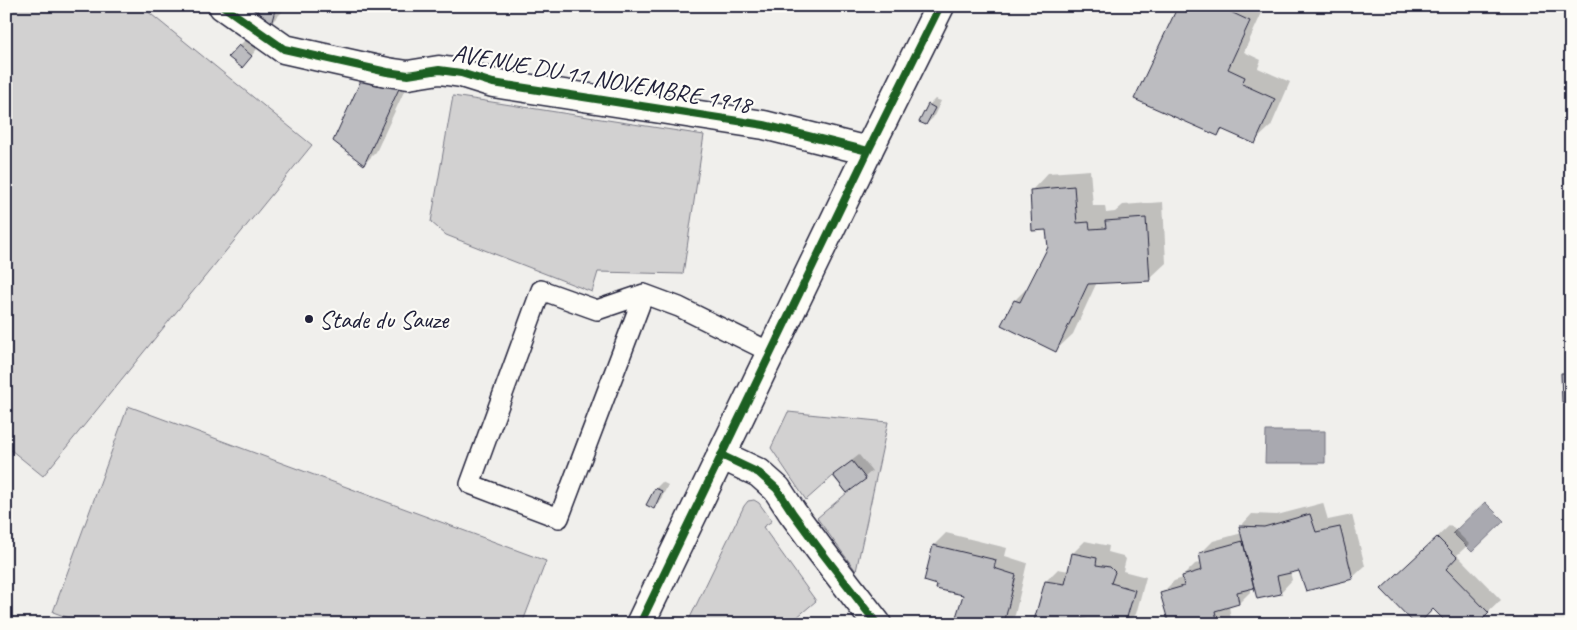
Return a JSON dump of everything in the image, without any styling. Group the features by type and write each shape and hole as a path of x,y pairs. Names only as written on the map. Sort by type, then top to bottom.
{"street":[{"name":"AVENUE DU 11 NOVEMBRE 1918","path":"223,6 284,49 408,75 439,70 461,73 493,83 764,125 868,151"},
{"path":"640,624 770,352 940,6"},
{"path":"721,455 759,473 777,489 820,550 877,624"}],"lane":[{"path":"644,294 560,518 470,484 541,290 597,310 644,294 679,307 770,352"}],"shaded area":[{"path":"6,6 141,6 312,145 43,476 6,446"},
{"path":"453,96 704,135 683,274 598,272 592,292 446,235 431,222"},
{"path":"128,406 546,561 522,624 85,624 53,612"},
{"path":"788,412 888,422 856,571 817,518 847,493 833,476 806,500 771,448"},
{"path":"1266,431 1325,431 1325,463 1265,463"},
{"path":"754,500 759,503 772,521 763,527 816,601 789,624 687,624 744,506 748,501"},
{"path":"1485,502 1504,521 1472,552 1453,533"}],"building":[{"path":"253,6 276,6 271,25"},
{"path":"1178,6 1218,6 1250,21 1228,69 1245,77 1242,84 1275,99 1255,144 1221,129 1218,136 1134,99"},
{"path":"239,45 252,56 242,68 228,57"},
{"path":"363,76 402,82 364,165 333,141"},
{"path":"928,104 935,108 926,125 919,122"},
{"path":"1074,186 1077,223 1089,222 1090,229 1106,228 1105,221 1146,218 1150,281 1088,284 1056,352 1001,325 1014,300 1020,302 1048,247 1046,230 1032,231 1030,190"},
{"path":"1561,373 1571,373 1571,402 1562,402"},
{"path":"852,461 866,479 847,493 833,475"},
{"path":"655,488 662,491 654,509 646,505"},
{"path":"1310,514 1316,532 1340,527 1353,579 1306,591 1299,571 1277,576 1281,594 1257,599 1239,526 1264,527"},
{"path":"1437,537 1457,557 1446,569 1489,613 1478,624 1448,624 1433,609 1419,624 1415,624 1381,589"},
{"path":"1243,541 1254,588 1237,592 1239,604 1215,611 1218,624 1169,624 1160,593 1184,586 1182,576 1202,570 1199,553"},
{"path":"933,545 996,560 994,568 1016,575 1004,624 983,624 956,617 963,595 936,589 937,585 924,581"},
{"path":"1072,553 1097,558 1096,565 1110,567 1115,572 1111,583 1135,590 1125,624 1103,624 1082,619 1081,624 1033,624 1045,581 1065,584"}],"cycle path":[{"path":"223,6 284,49 387,72 408,75 439,70 461,73 493,83 764,125 868,151"},
{"path":"640,624 940,6"},
{"path":"721,455 759,473 777,489 820,550 877,624"}],"place":[{"name":"Stade du Sauze","path":"309,319"}]}
